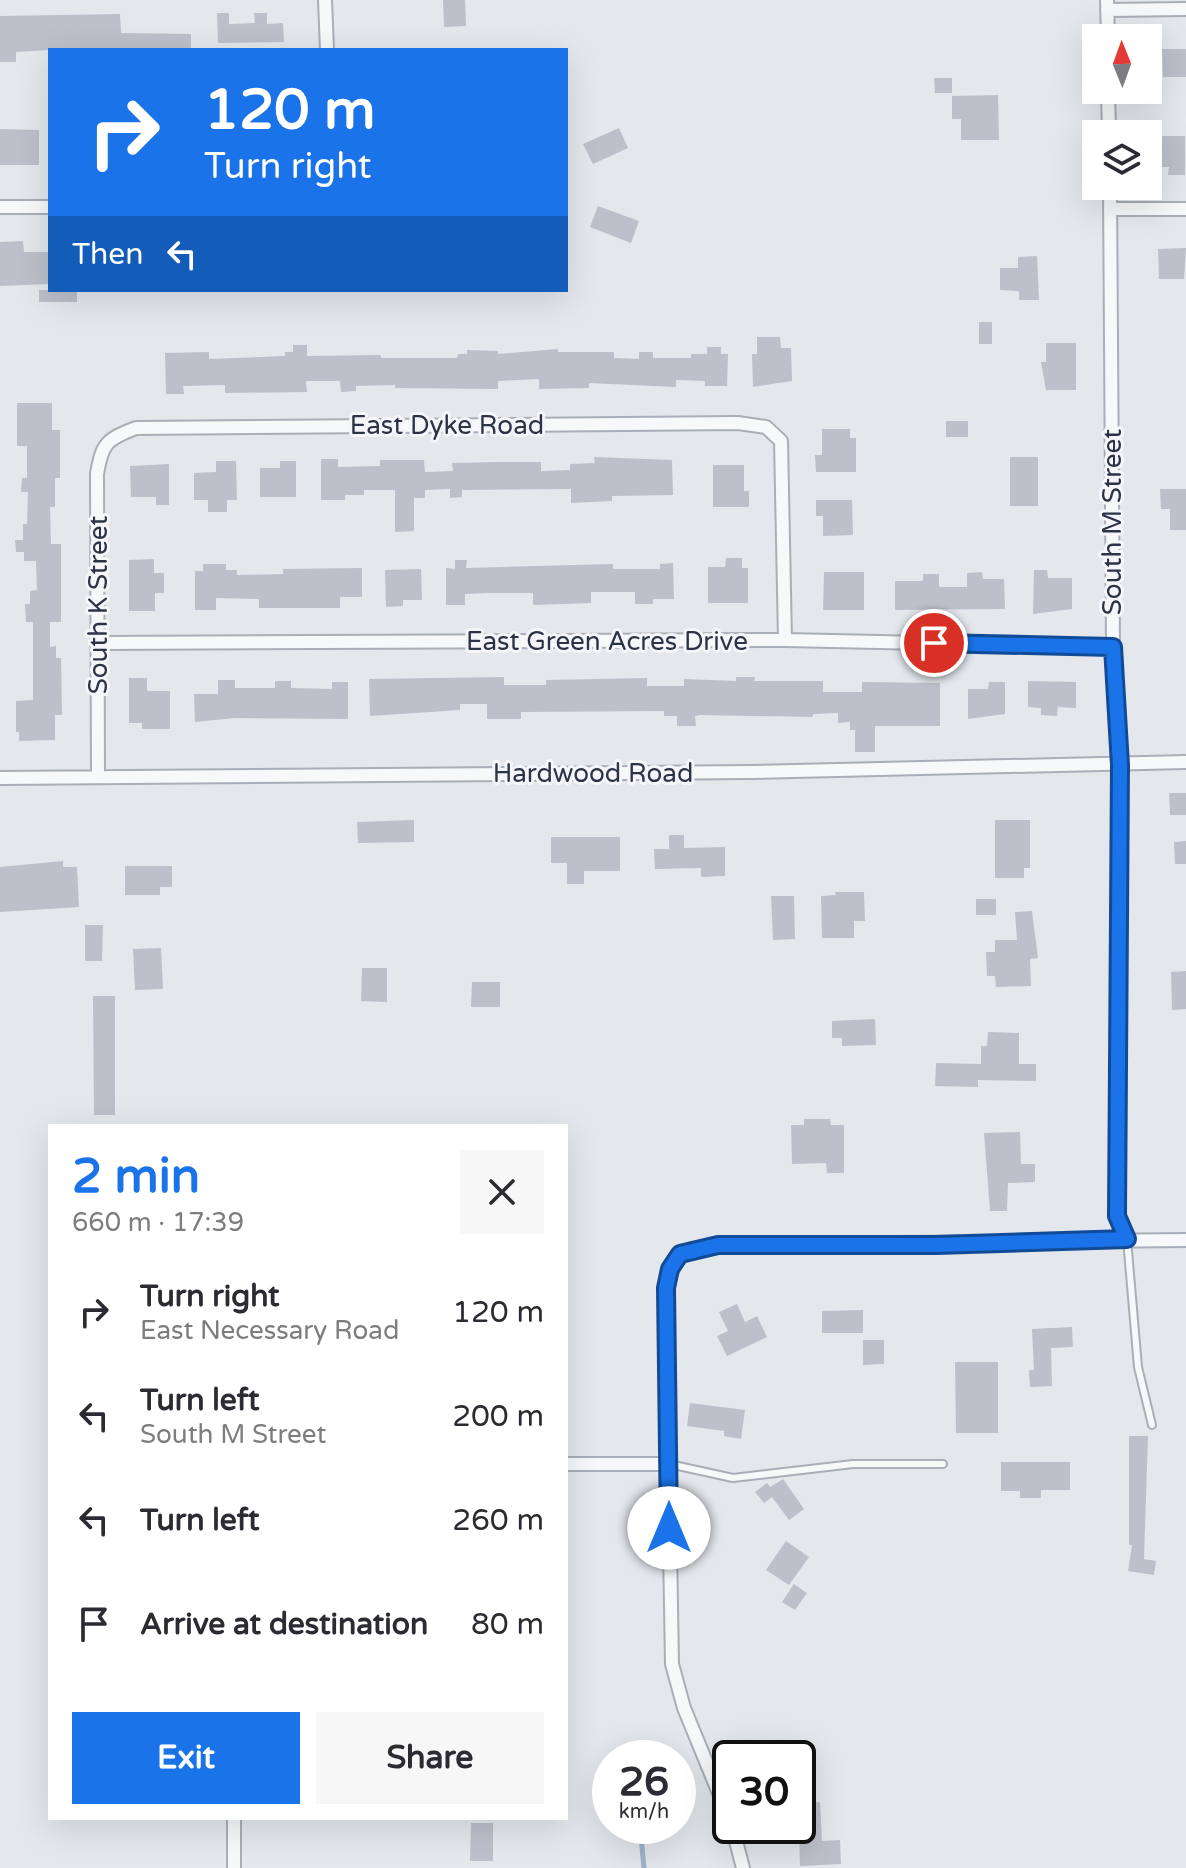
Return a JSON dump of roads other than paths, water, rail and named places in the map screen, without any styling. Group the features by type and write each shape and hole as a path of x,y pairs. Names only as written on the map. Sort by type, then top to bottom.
{"street":[{"path":"325,0 327,48"},
{"path":"1107,5 1186,9"},
{"name":"South M Street","path":"1110,200 1113,647 1120,765 1116,1174 1117,1216 1127,1239"},
{"path":"0,207 48,207"},
{"path":"1110,209 1186,209"},
{"name":"East Dyke Road","path":"110,438 136,428 738,423 766,427 781,441 785,640"},
{"name":"South K Street","path":"98,776 100,643 97,474 100,455 110,438"},
{"name":"East Green Acres Drive","path":"100,643 785,640 1113,647"},
{"name":"Hardwood Road","path":"0,778 751,772 1186,762"},
{"path":"712,1776 684,1708 672,1664 669,1624 666,1288 676,1259 692,1249 718,1245 1186,1240"},
{"path":"568,1464 669,1464"},
{"path":"234,1820 234,1868"},
{"path":"737,1844 743,1868"}],"lane":[{"path":"1127,1239 1138,1367 1152,1425"},
{"path":"669,1464 733,1478 853,1464 943,1464"}],"waterway":[{"path":"642,1844 644,1868"}]}
